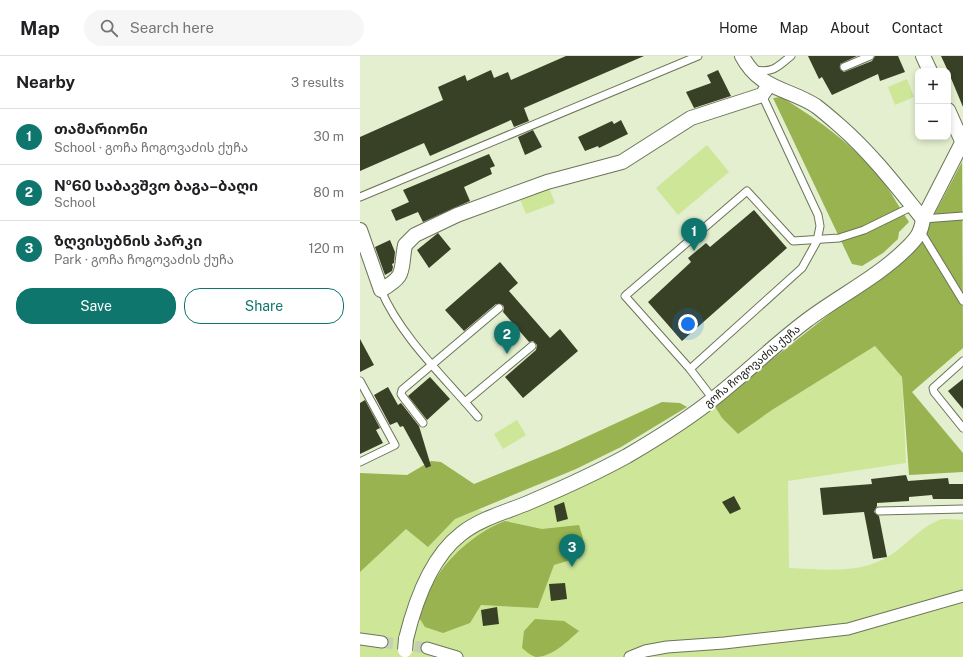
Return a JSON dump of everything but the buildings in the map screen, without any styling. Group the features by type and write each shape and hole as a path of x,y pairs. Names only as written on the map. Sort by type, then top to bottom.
{"street":[{"path":"742,56 749,69 766,90 816,106 840,125 877,161 913,206 922,226"},
{"path":"923,56 929,68"},
{"path":"360,230 381,290 397,280 403,269 405,245 415,235 457,215 547,182 622,162 691,118 766,90"},
{"path":"951,116 963,141"},
{"name":"გოჩა ჩოგოვაძის ქუჩა","path":"405,649 412,613 429,576 436,563 461,534 486,519 536,500 627,456 713,399 806,321 875,274 906,249 922,226 963,141"},
{"path":"630,657 645,651 673,646 724,643 848,629 963,596"},
{"path":"360,639 382,642"},
{"path":"427,648 458,657"}],"lane":[{"path":"360,197 698,56"},
{"path":"749,69 768,72 775,69 791,56"},
{"path":"844,67 870,56"},
{"path":"690,369 802,268 817,241 820,226 818,215 766,90"},
{"path":"713,399 690,369 626,296 747,191 793,241 817,241 839,238 864,230 913,206"},
{"path":"963,216 922,226 963,301"},
{"path":"381,290 387,306 404,331 478,417"},
{"path":"423,423 401,394 402,390 499,308"},
{"path":"465,402 532,346"},
{"path":"963,361 933,388 934,392 963,428"},
{"path":"360,381 395,445 360,462"},
{"path":"879,511 963,509"}],"green space":[{"path":"907,79 914,97 895,105 888,87"},
{"path":"781,97 809,115 850,146 884,183 909,222 899,232 898,239 883,253 862,266 852,264 773,98"},
{"path":"707,145 729,172 678,215 656,188"},
{"path":"962,162 963,348 912,392 963,453 963,472 909,475 902,377 875,346 772,410 738,434 722,418 714,405 841,305 923,236"},
{"path":"549,188 555,203 526,214 520,199"},
{"path":"875,346 902,377 906,463 788,481 789,568 840,570 865,566 889,556 932,523 941,519 963,520 963,657 360,657 360,482 405,478 505,521 587,484 639,456 690,424 714,405 722,418 738,434 772,410"},
{"path":"662,402 680,403 687,407 621,447 576,469 455,519 428,547 406,529 360,572 360,473 407,475 431,461 441,462 474,484 560,449"},
{"path":"517,420 526,435 503,449 494,434"},
{"path":"505,521 542,529 579,525 583,538 580,557 554,565 538,608 481,605 470,623 443,633 425,627 418,616 434,581 443,568 458,551 476,537 495,525"},
{"path":"535,619 564,621 579,631 565,644 554,651 536,657 530,655 522,648 524,631"}],"tunnel":[{"path":"382,642 427,648"}],"place":[{"name":"თამარიონი","path":"694,251"},
{"name":"№60 საბავშვო ბაგა–ბაღი","path":"507,354"},
{"name":"ზღვისუბნის პარკი","path":"572,567"}]}
